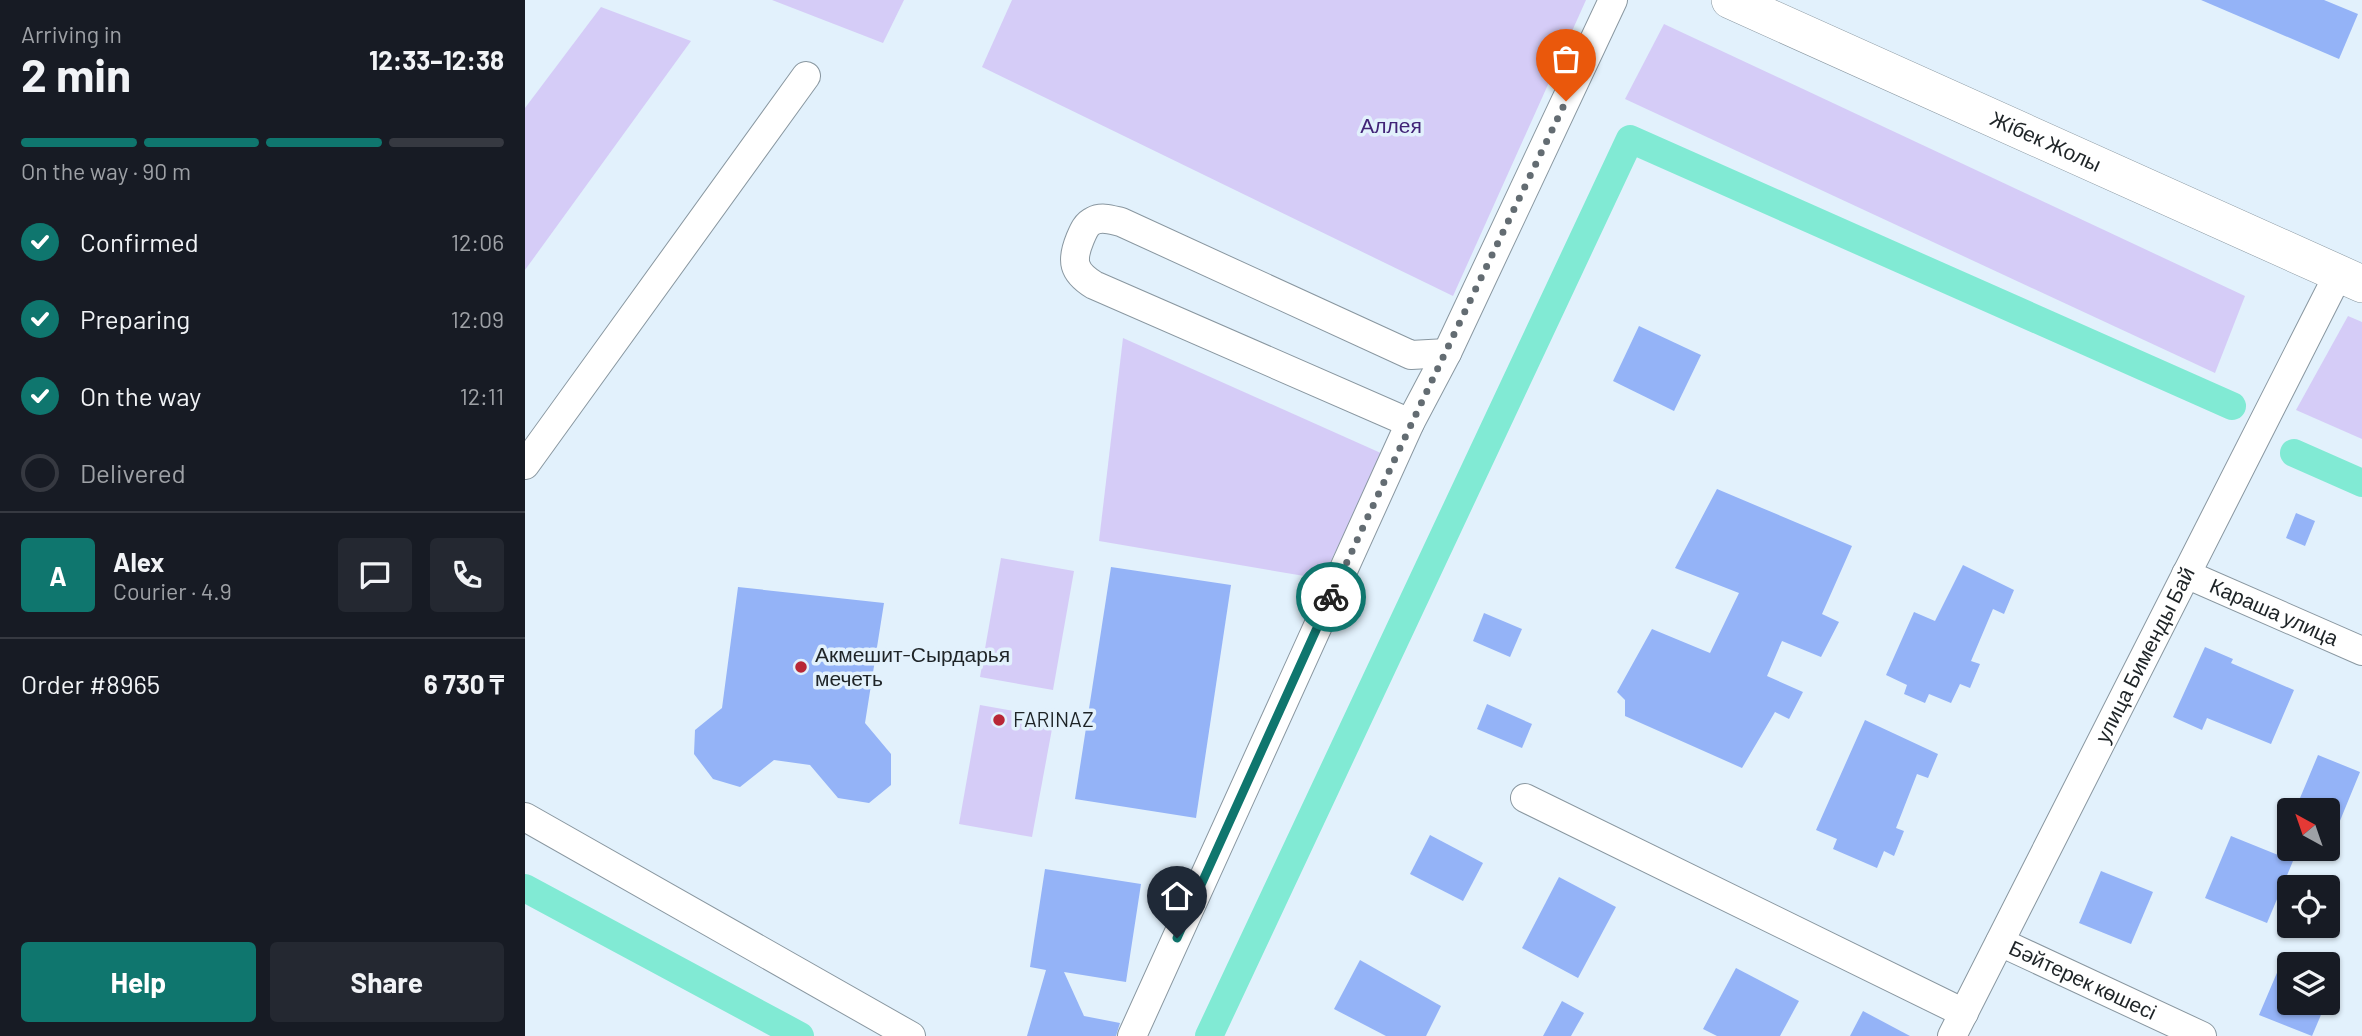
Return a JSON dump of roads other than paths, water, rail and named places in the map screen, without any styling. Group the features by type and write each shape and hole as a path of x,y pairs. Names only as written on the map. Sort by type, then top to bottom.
{"main road":[{"name":"Жібек Жолы","path":"1730,0 2350,279"}],"street":[{"path":"1132,1036 1410,423 1447,353 1613,0"},
{"path":"525,465 806,75"},
{"path":"1410,423 1094,285 1075,270 1073,257 1084,229 1092,221 1105,218 1121,222 1411,355 1447,353"},
{"name":"улица Бименды Бай","path":"1958,1024 2186,574 2350,279"},
{"name":"Караша улица","path":"2186,574 2362,651"},
{"path":"1525,799 1958,1024"},
{"path":"525,817 911,1036"},
{"name":"Бәйтерек көшесі","path":"2000,942 2202,1036"}],"waterway":[{"path":"1209,1036 1630,139 2232,406"},
{"path":"2294,453 2362,483"},
{"path":"525,888 800,1036"}],"place":[{"name":"Акмешит-Сырдарья мечеть","path":"801,667"},
{"name":"FARINAZ","path":"999,720"}],"park label":[{"name":"Аллея","path":"1391,126"}]}
